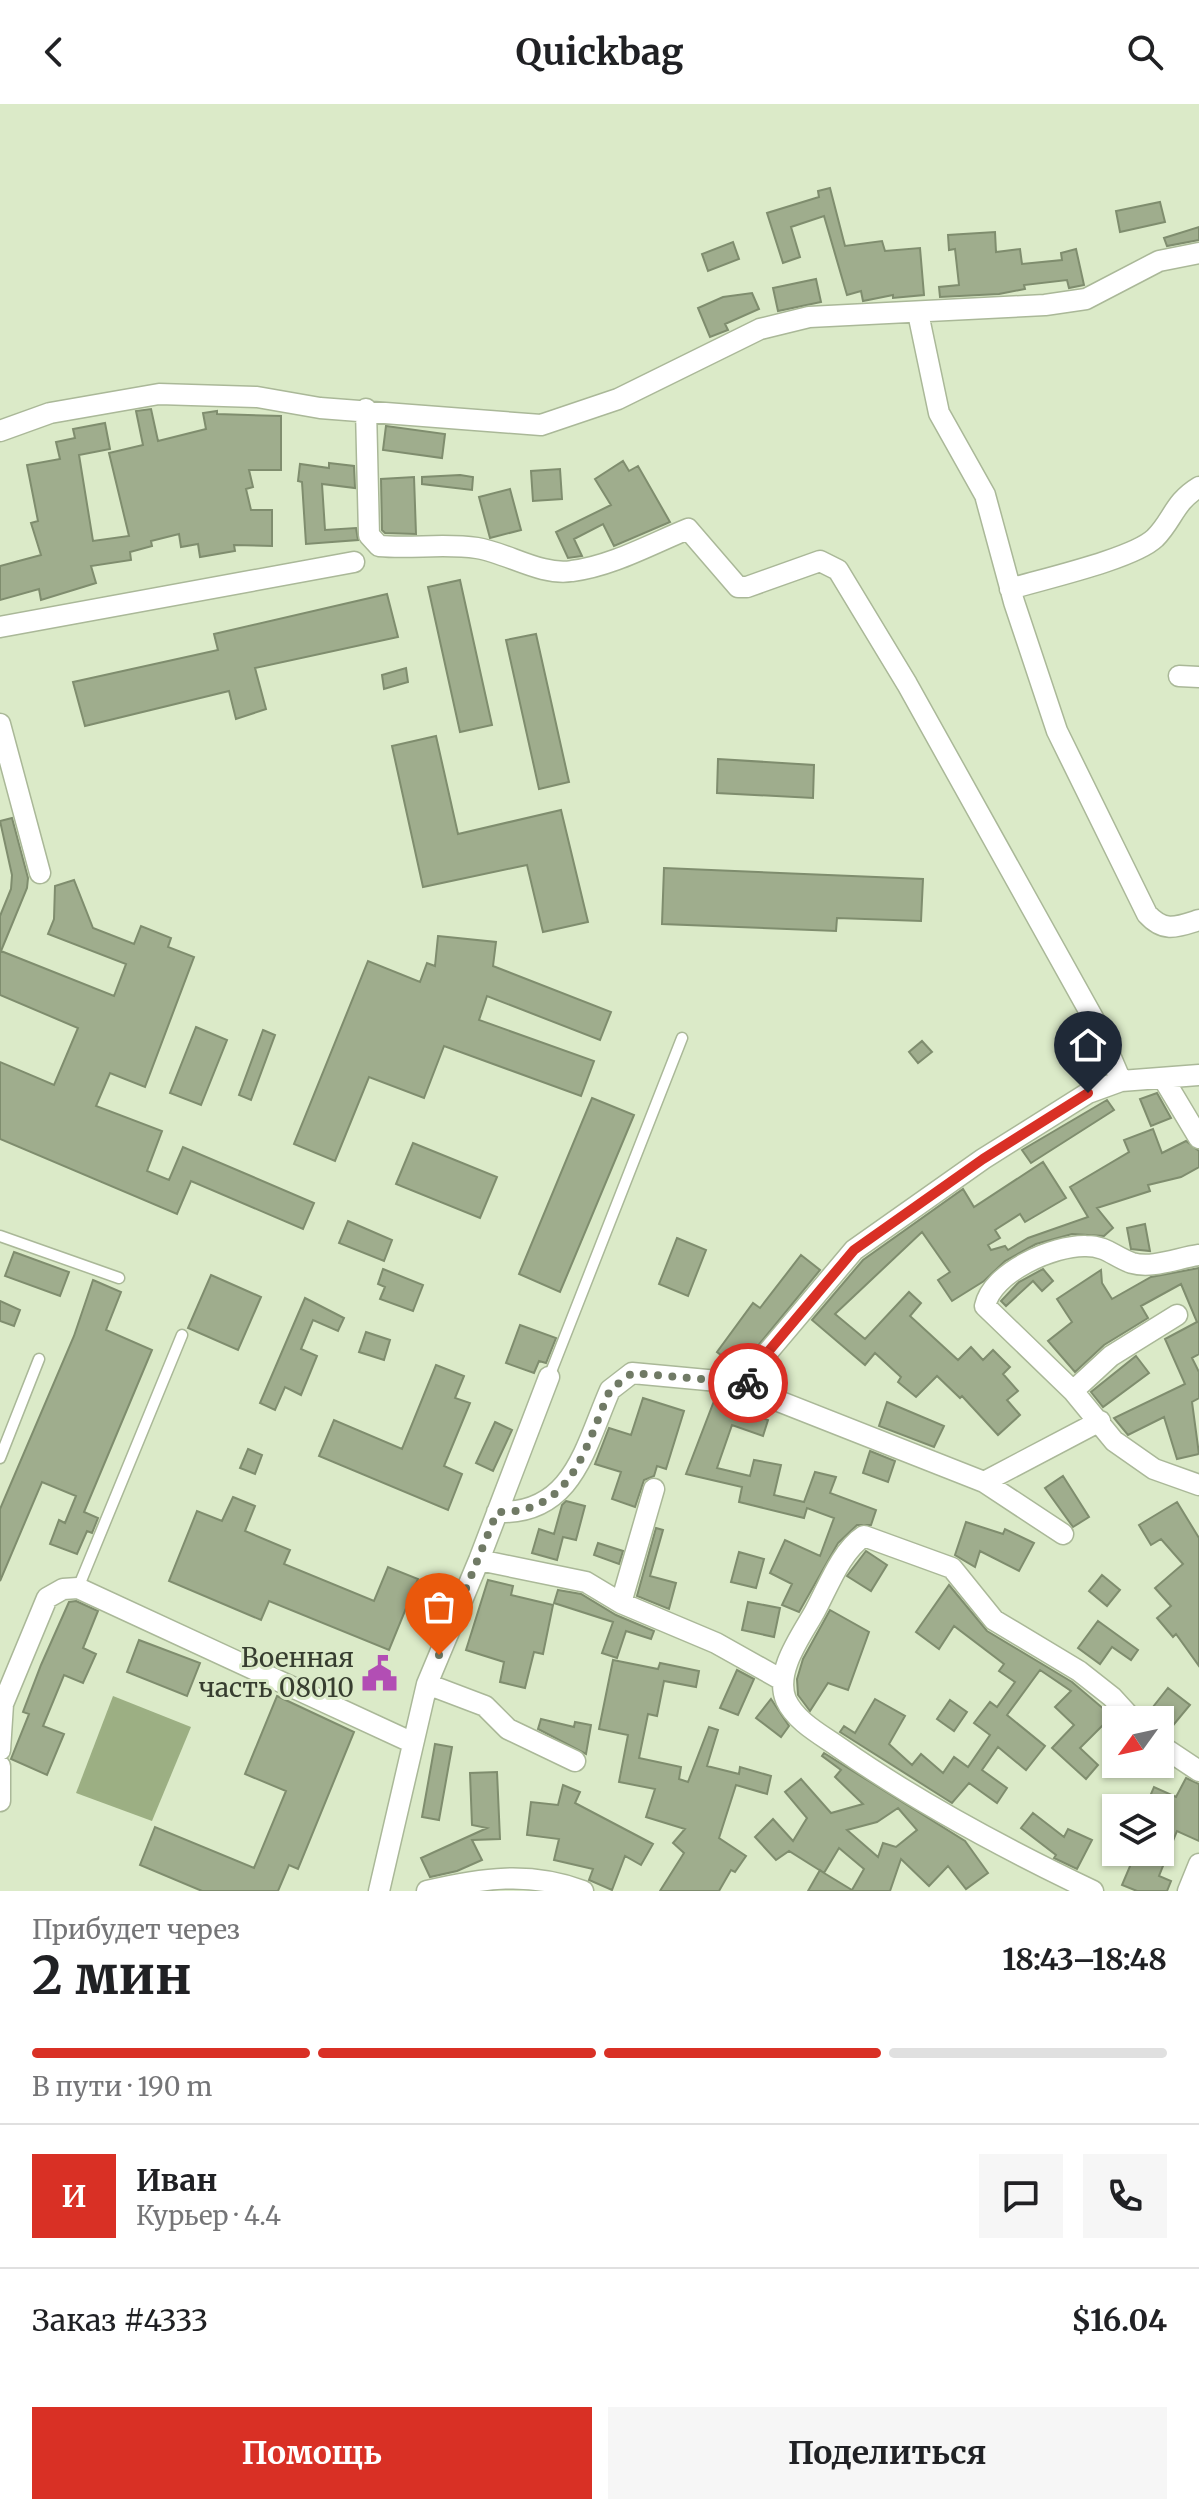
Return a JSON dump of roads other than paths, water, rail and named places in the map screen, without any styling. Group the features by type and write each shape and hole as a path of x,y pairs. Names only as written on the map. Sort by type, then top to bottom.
{"street":[{"path":"0,431 50,413 159,394 257,397 320,408 366,409 541,425 618,399 760,329 809,317 1045,305 1086,299 1159,261 1199,253"},
{"path":"918,313 939,413 985,495 1010,589 1057,731 1147,914 1158,926 1172,929 1199,920"},
{"path":"366,409 369,535 379,546 442,544 481,548 552,570 571,572 606,563 688,529 738,587 747,587 820,561 838,570 907,684 1097,1025 1121,1081"},
{"path":"1010,589 1137,549 1156,537 1184,496 1199,487"},
{"path":"0,627 354,562"},
{"path":"0,724 40,873"},
{"path":"750,1384 751,1372 854,1250 996,1151 1088,1093 1121,1081 1199,1075"},
{"path":"1163,1078 1199,1138"},
{"path":"1199,1255 1154,1264 1131,1263 1113,1250 1087,1246 1059,1249 1037,1256 992,1291 985,1306 992,1317 1073,1391 1114,1441 1154,1469 1199,1485"},
{"path":"1073,1391 1111,1356 1177,1315"},
{"path":"497,1512 533,1509 564,1487 610,1390 620,1379 632,1373 750,1384 758,1393 984,1482 1063,1534"},
{"path":"379,1891 411,1742 427,1684 479,1560 549,1377"},
{"path":"984,1482 1100,1421"},
{"path":"621,1603 654,1489"},
{"path":"1093,1891 943,1814 887,1780 800,1720 786,1700 782,1680 794,1648 850,1549 864,1536 952,1568 994,1620 1088,1677 1118,1706"},
{"path":"479,1560 586,1582 621,1603 716,1643 782,1680"},
{"path":"0,1750 3,1704 47,1598 63,1589 78,1588 411,1742"},
{"path":"427,1684 485,1706 508,1729 575,1761"},
{"path":"1174,1754 1199,1771"},
{"path":"0,1766 0,1801"},
{"path":"1188,1891 1199,1864"},
{"path":"427,1891 486,1877 563,1883 583,1891"}],"lane":[{"path":"549,1377 682,1038"},
{"path":"0,1236 119,1278"},
{"path":"78,1588 182,1335"},
{"path":"0,1458 39,1359"}],"place":[{"name":"Военная часть 08010","path":"380,1673"}]}
